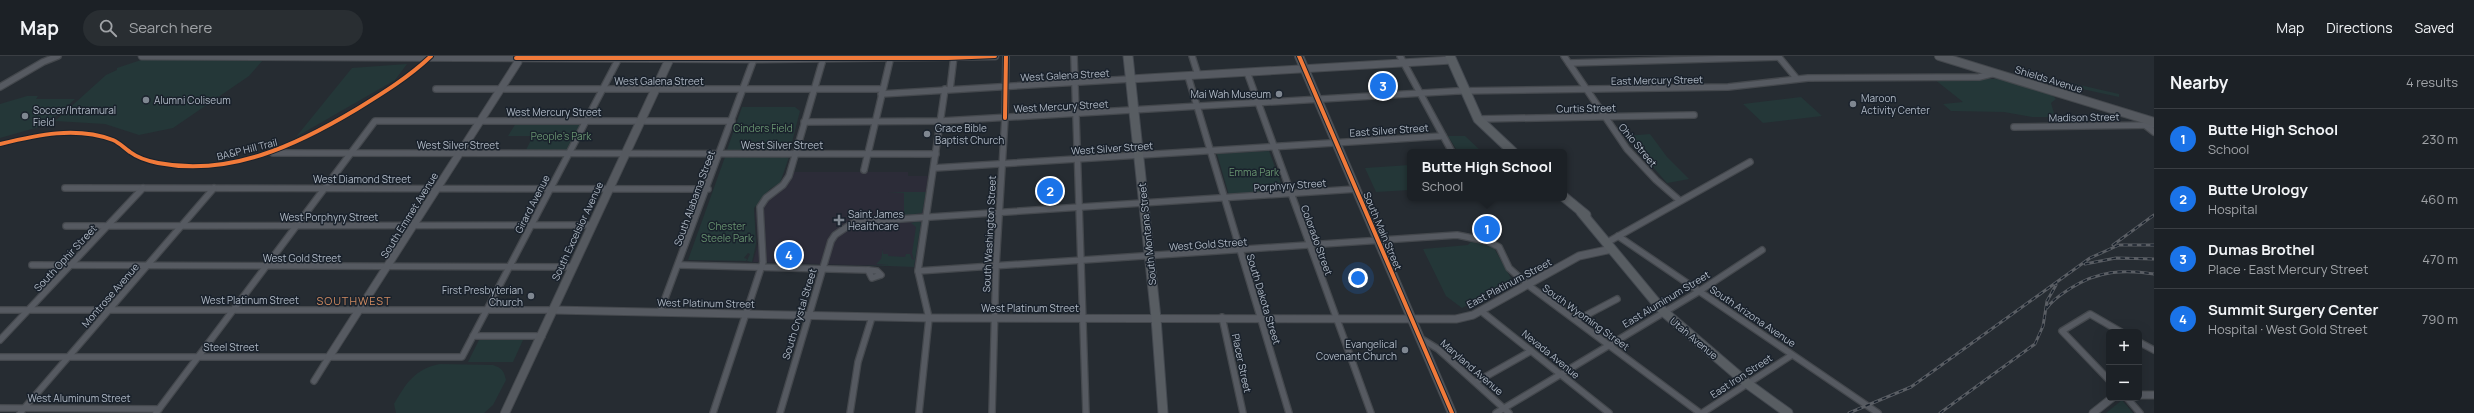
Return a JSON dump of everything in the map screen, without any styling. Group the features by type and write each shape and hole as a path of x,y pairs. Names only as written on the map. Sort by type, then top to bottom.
{"main road":[{"name":"South Montana Street","path":"1128,56 1156,318 1163,413"},
{"name":"South Main Street","path":"1300,56 1452,413"},
{"name":"Shields Avenue","path":"1939,56 2154,122"},
{"name":"South Excelsior Avenue","path":"504,413 542,336 591,225 671,57"},
{"path":"1451,58 1478,119 1510,149"},
{"path":"1567,200 1581,212"},
{"name":"Utah Avenue","path":"1581,212 1592,219 1609,244"},
{"name":"Utah Avenue","path":"1581,212 1664,312 1748,384 1788,413"}],"street":[{"path":"0,87 43,62 58,56"},
{"path":"142,56 618,58 995,56"},
{"name":"South Washington Street","path":"992,413 996,266 1001,163 1006,118 1006,56"},
{"path":"1074,56 1086,413"},
{"path":"1192,56 1198,75"},
{"path":"1400,56 1450,149"},
{"name":"Ohio Street","path":"1564,56 1589,90 1604,116 1627,148 1656,180 1679,200"},
{"path":"1569,63 1778,56 1797,79"},
{"name":"South Emmet Avenue","path":"314,381 518,62 515,57"},
{"name":"South Alabama Street","path":"660,312 708,189 755,57"},
{"path":"713,413 762,267 764,243 760,207 773,191 786,182 824,57"},
{"path":"864,170 881,91 891,57"},
{"path":"919,413 929,318 918,271 936,154 954,57"},
{"name":"Girard Avenue","path":"462,357 603,90 618,58"},
{"name":"West Galena Street","path":"436,89 881,91 948,89 1404,63 1451,58"},
{"name":"Colorado Street","path":"1247,72 1371,413"},
{"name":"East Mercury Street","path":"1318,100 1465,91 1728,87 1797,79 1979,77 1995,73"},
{"name":"South Dakota Street","path":"1188,76 1289,413"},
{"name":"West Mercury Street","path":"804,122 942,121 1318,100"},
{"name":"Curtis Street","path":"1478,119 1604,116 1694,116"},
{"name":"West Mercury Street","path":"351,153 376,121 732,121"},
{"path":"2145,125 2154,132"},
{"name":"Madison Street","path":"2014,127 2154,125"},
{"name":"East Silver Street","path":"1273,147 1443,136"},
{"name":"West Silver Street","path":"934,168 1138,154 1273,147"},
{"name":"West Silver Street","path":"273,153 936,154"},
{"path":"157,411 351,153"},
{"name":"East Platinum Street","path":"1411,318 1456,319 1481,311 1579,256 1609,244 1618,236 1679,200 1750,162"},
{"name":"West Diamond Street","path":"65,188 708,189"},
{"name":"South Ophir Street","path":"0,340 143,188"},
{"name":"Montrose Avenue","path":"22,410 214,188"},
{"name":"Porphyry Street","path":"1224,198 1356,189"},
{"path":"927,218 1224,198"},
{"name":"South Crystal Street","path":"780,413 832,238 846,227 927,218"},
{"name":"West Porphyry Street","path":"66,226 591,225"},
{"name":"South Wyoming Street","path":"1378,241 1457,235 1494,244 1499,247 1509,268 1528,285 1701,413"},
{"name":"South Arizona Avenue","path":"1618,236 1698,292 1878,413"},
{"name":"West Gold Street","path":"918,271 1378,241"},
{"name":"East Aluminum Street","path":"1496,413 1506,411 1560,374 1698,292 1762,250"},
{"name":"West Gold Street","path":"32,265 147,267 572,267"},
{"path":"679,265 868,270"},
{"path":"1577,320 1617,298"},
{"name":"West Platinum Street","path":"0,310 553,310 929,318 1411,318"},
{"name":"Nevada Avenue","path":"1481,311 1609,413"},
{"path":"2106,377 2062,331 2090,314 2116,329"},
{"path":"850,413 858,362 872,317"},
{"name":"Placer Street","path":"1222,317 1243,413"},
{"path":"473,336 542,336"},
{"name":"Maryland Avenue","path":"1420,338 1438,348 1506,411"},
{"path":"2142,344 2154,350"},
{"path":"1476,382 1531,351"},
{"name":"East Iron Street","path":"1701,413 1792,355"},
{"name":"Steel Street","path":"0,357 462,357"},
{"path":"2142,395 2154,395"},
{"path":"2093,413 2108,401"},
{"path":"2130,401 2140,413"},
{"name":"West Aluminum Street","path":"0,408 22,410 157,411"}],"shaded area":[{"name":"Saint James Healthcare","path":"786,172 908,172 908,176 928,176 916,267 753,262 758,244 755,214 757,205 772,189 781,183"}],"green space":[{"name":"Alumni Coliseum","path":"147,58 263,60 249,76 173,128 139,135 105,124 55,121 106,75 117,70 117,68"},
{"path":"407,64 395,80 296,137 352,68"},
{"path":"1934,79 2004,79 2051,94 2056,99 2051,103 2054,113 2049,117 2032,117 2004,112 1951,111 1943,104 1963,102"},
{"path":"2058,80 2119,94 2119,97 2059,84"},
{"path":"27,96 38,96 36,99 75,99 46,125 0,138 0,104"},
{"path":"1801,97 1822,116 1763,123 1743,104"},
{"name":"Cinders Field","path":"742,107 795,107 800,111 790,150 727,150"},
{"name":"People's Park","path":"516,123 582,123 568,150 526,150 533,136 508,136"},
{"path":"1650,134 1667,157 1689,179 1667,183 1626,136"},
{"path":"1448,136 1465,136 1479,149 1456,149"},
{"name":"Emma Park","path":"1269,151 1284,191 1229,195 1217,154"},
{"name":"Chester Steele Park","path":"725,157 789,157 780,183 770,189 754,208 756,244 752,262 747,261 750,254 748,253 744,258 747,259 746,261 688,260"},
{"path":"1407,165 1407,190 1376,192 1365,168"},
{"path":"888,192 926,192 922,213 900,216 900,213 904,212 904,193"},
{"path":"919,221 921,223 914,267 863,265 888,265 876,264 881,259 883,249 883,254 888,254 888,256 905,257 906,254 910,254 914,260 912,253 916,227 911,223"},
{"path":"1472,241 1494,248 1512,280 1462,308 1446,296 1423,249 1468,245"},
{"path":"479,340 523,340 513,362 468,362"},
{"path":"440,364 493,365 502,370 506,380 493,405 484,413 396,413 394,404 412,378 431,366"},
{"path":"2121,401 2123,401 2133,413 2106,413"}],"railway":[{"path":"2113,245 2154,215"},
{"path":"1849,413 1911,387 2090,258 2119,245 2154,245"},
{"path":"2085,264 2116,258 2154,259"},
{"path":"2047,308 2052,302 2071,288 2091,278 2121,272 2143,272 2154,274"},
{"path":"1940,413 2035,344 2043,326 2047,301 2056,285"}],"cycle path":[{"name":"BA&P Hill Trail","path":"0,144 56,133 86,133 113,140 138,157 164,164 191,167 218,165 244,160 269,153 319,131 399,82 431,56"},
{"path":"516,58 948,58 995,56"},
{"path":"1005,118 1006,56"},
{"path":"1299,56 1452,413"}],"place":[{"name":"Dumas Brothel","path":"1383,86"},
{"name":"Mai Wah Museum","path":"1279,94"},
{"name":"Alumni Coliseum","path":"146,100"},
{"name":"Maroon Activity Center","path":"1853,104"},
{"name":"Soccer/Intramural Field","path":"25,116"},
{"name":"Grace Bible Baptist Church","path":"927,134"},
{"name":"Butte Urology","path":"1050,191"},
{"name":"Saint James Healthcare","path":"839,220"},
{"name":"Butte High School","path":"1487,229"},
{"name":"Summit Surgery Center","path":"789,255"},
{"name":"First Presbyterian Church","path":"531,296"},
{"name":"Evangelical Covenant Church","path":"1405,350"}],"district":[{"name":"SOUTHWEST","path":"354,301"}]}
